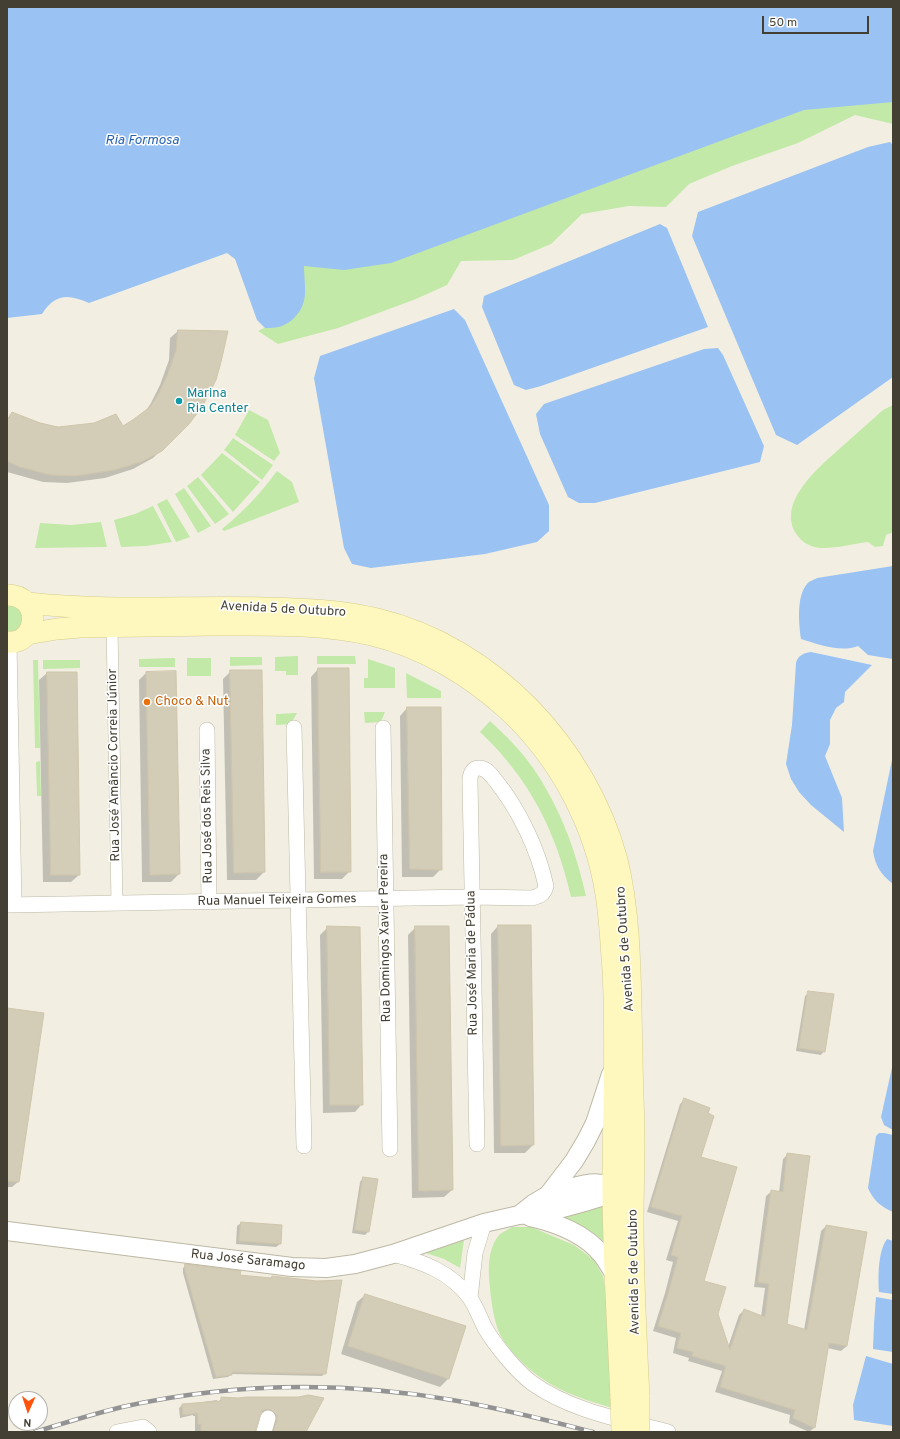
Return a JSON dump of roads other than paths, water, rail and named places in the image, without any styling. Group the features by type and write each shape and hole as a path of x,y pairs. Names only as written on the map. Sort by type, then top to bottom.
{"main road":[{"name":"Avenida 5 de Outubro","path":"7,595 15,595 28,603 80,608 236,607 309,609 347,612 380,620 433,639 481,666 518,696 553,734 573,762 598,811 609,836 617,861 623,891 628,953 634,1164 630,1397 622,1432"},
{"path":"14,639 33,622 31,609 28,603"},
{"name":"Avenida 5 de Outubro","path":"14,639 57,629 112,626 270,625 308,626 349,631 374,636 399,644 448,666 476,683 498,701 519,720 538,742 568,784 581,812 598,859 606,893 610,924 614,985 616,1059 613,1186 615,1274 630,1397 639,1432"}],"street":[{"name":"Rua José Amâncio Correia Júnior","path":"112,626 117,904"},
{"path":"11,905 14,639"},
{"path":"294,728 304,1146"},
{"name":"Rua Domingos Xavier Pereira","path":"383,728 390,1149"},
{"name":"Rua José dos Reis Silva","path":"207,730 209,902"},
{"name":"Rua Manuel Teixeira Gomes","path":"11,905 386,898 532,898 540,896 546,886 534,848 520,818 502,789 487,770 481,768 475,769 471,774 470,781"},
{"name":"Rua José Maria de Pádua","path":"470,781 477,1144"},
{"path":"548,1195 574,1161 595,1123 616,1059"},
{"name":"Rua José Saramago","path":"7,1231 292,1267 326,1268 355,1264 393,1254 484,1223 519,1215 544,1213 598,1198 627,1175 634,1164"},
{"path":"519,1215 532,1204 548,1195 590,1183 604,1183 613,1186 621,1193 628,1203 633,1222"},
{"path":"519,1215 550,1222 581,1237 602,1256 615,1274"},
{"path":"470,1298 475,1254 484,1223"},
{"path":"393,1254 418,1261 439,1270 455,1282 470,1298 486,1329 505,1357 532,1383 564,1401 608,1416 668,1432"},
{"path":"117,1432 146,1429"}],"water":[{"name":"Ria Formosa","path":"7,7 893,7 893,102 804,110 391,263 344,270 304,266 305,294 299,312 287,323 273,328 265,328 257,320 235,259 227,253 89,303 75,298 63,297 52,302 42,314 7,318"},
{"path":"890,142 893,145 893,377 797,445 776,435 692,236 698,212 868,147"},
{"path":"660,224 667,228 708,327 541,386 526,390 514,385 482,307 484,296"},
{"path":"454,309 465,320 549,505 549,531 537,542 485,554 371,568 352,564 344,548 314,378 320,356"},
{"path":"718,348 723,355 764,446 760,462 595,503 579,503 568,497 540,434 536,414 544,404 704,349"},
{"path":"893,566 893,659 868,655 858,646 844,649 801,639 799,618 800,603 804,589 809,582 817,578"},
{"path":"811,652 872,665 845,692 844,702 836,708 830,720 830,744 825,756 842,798 844,832 811,805 799,792 791,779 786,764 792,725 796,663 798,658 802,655"},
{"path":"893,755 893,884 879,869 875,861 873,851"},
{"path":"893,1063 893,1130 884,1125 881,1117"},
{"path":"879,1133 893,1135 893,1212 878,1203 868,1188 876,1136"},
{"path":"887,1239 893,1241 893,1294 879,1292 880,1257"},
{"path":"876,1297 893,1300 893,1352 873,1349"},
{"path":"866,1356 893,1364 893,1426 854,1420 853,1405"}],"railway":[{"path":"35,1432 122,1407 163,1399 245,1389 287,1387 370,1390 452,1400 523,1414 593,1432"}],"place":[{"name":"Marina Ria Center","path":"179,401"},
{"name":"Choco & Nut","path":"147,702"}]}
